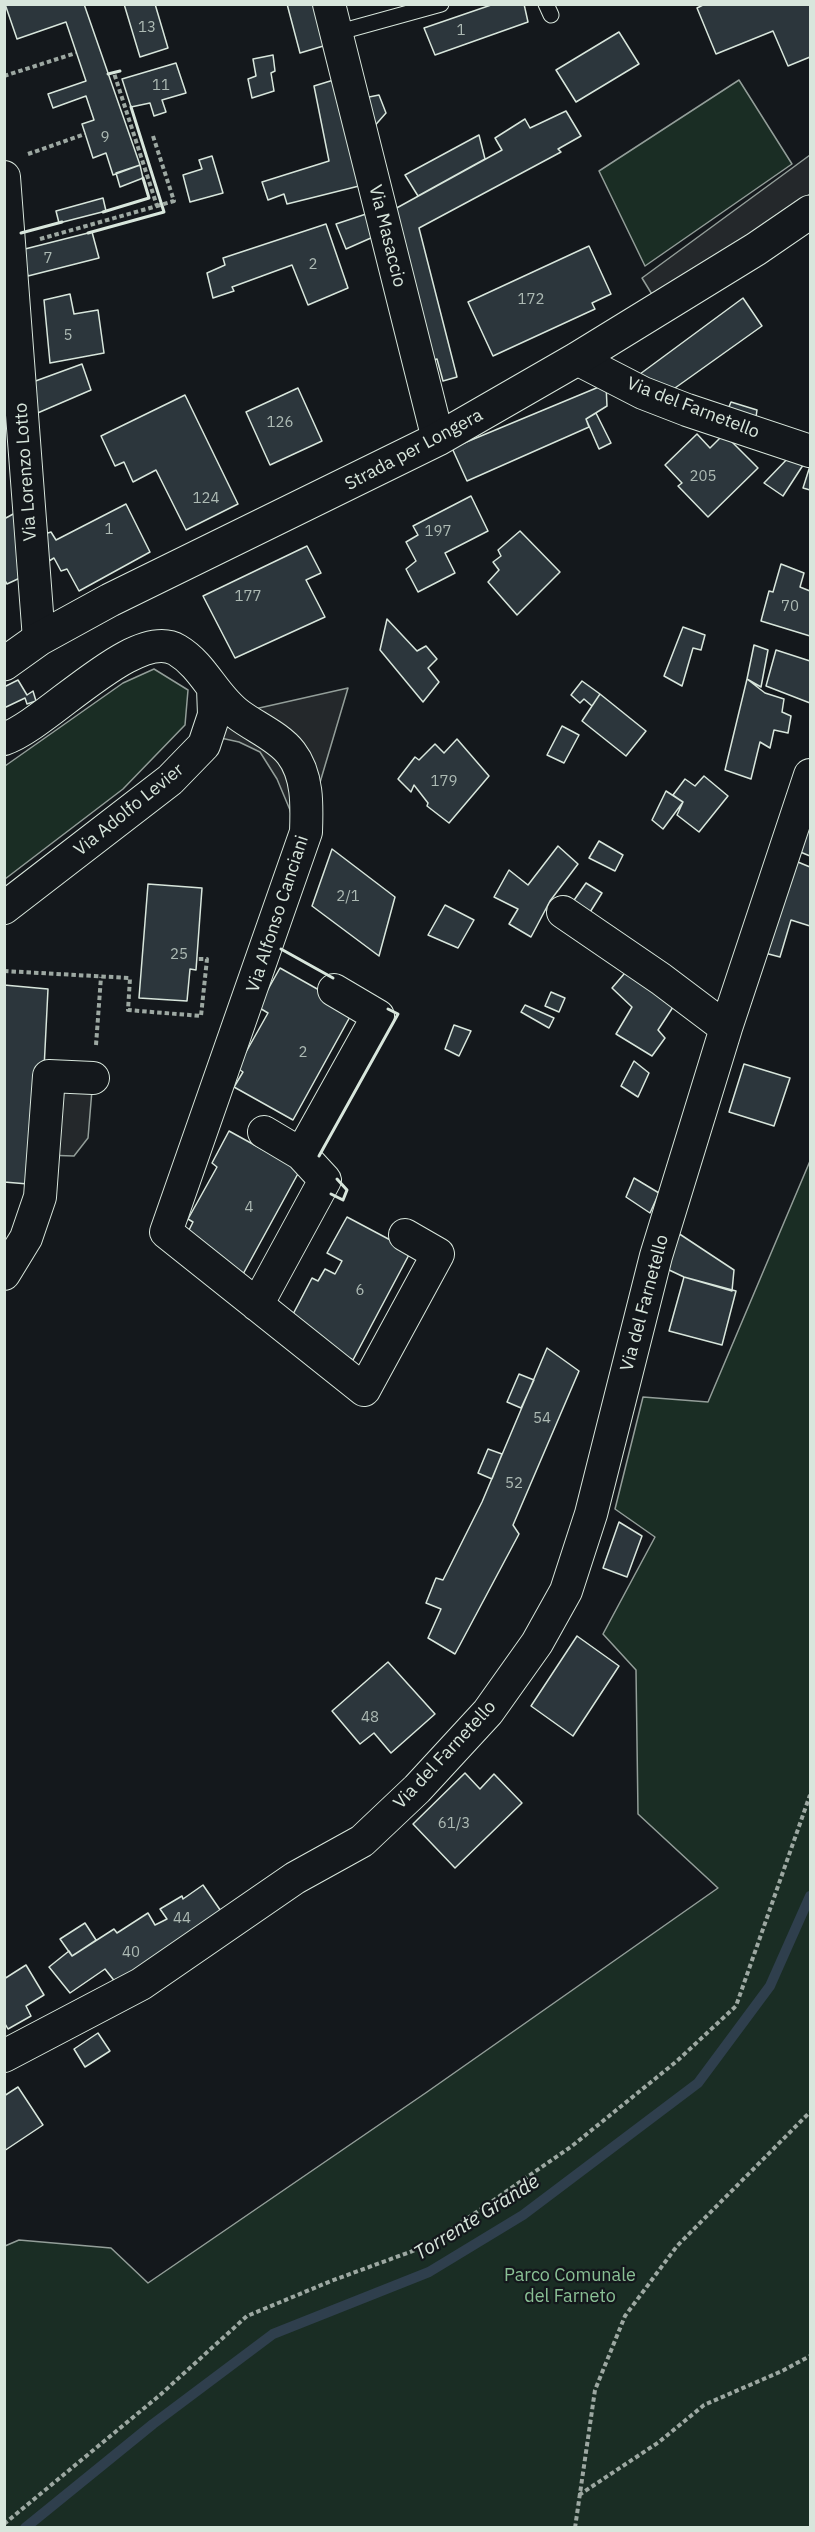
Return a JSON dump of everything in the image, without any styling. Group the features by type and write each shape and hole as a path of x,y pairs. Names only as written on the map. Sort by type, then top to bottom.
{"street":[{"name":"Via Masaccio","path":"333,19 438,439"},
{"name":"Via Lorenzo Lotto","path":"13,166 9,302 39,639"},
{"name":"Strada per Longera","path":"4,664 39,639 110,600 438,439 578,359 756,249 810,212"},
{"name":"Via del Farnetello","path":"578,359 643,393 810,451"},
{"name":"Via Alfonso Canciani","path":"4,739 28,727 128,654 151,646 174,648 196,664 236,714 291,752 304,782 307,803 306,832 291,882 166,1232 364,1390 438,1254 405,1235"},
{"name":"Via Adolfo Levier","path":"4,908 170,780 204,745 214,715 213,688"},
{"name":"Via del Farnetello","path":"4,2056 141,1984 295,1878 362,1841 417,1788 488,1712 537,1643 566,1591 591,1514 656,1256 726,1028 810,775"},
{"path":"563,912 661,979 726,1028"},
{"path":"301,1154 378,1016 334,990"},
{"path":"4,1274 26,1238 40,1197 49,1076 93,1078"},
{"path":"257,1305 325,1180 301,1154 264,1132"}],"lane":[{"name":"Via Masaccio","path":"333,19 441,4"}],"path":[{"path":"4,76 76,53"},
{"path":"114,73 157,206"},
{"path":"13,166 85,134"},
{"path":"10,247 174,201 153,136"},
{"path":"4,971 130,978 128,1010 201,1016 207,959 197,959"},
{"path":"93,1078 101,977"},
{"path":"4,2524 160,2395 247,2316 331,2281 429,2245 572,2146 677,2061 736,2006 810,1795"},
{"path":"575,2528 595,2390 625,2316 677,2246 810,2112"},
{"path":"578,2495 659,2442 704,2405 782,2371 810,2356"}],"green space":[{"path":"739,80 792,164 645,266 599,171"},
{"path":"154,669 188,690 185,725 123,789 5,879 5,766 123,683"},
{"name":"Parco Comunale del Farneto","path":"810,1161 810,2527 5,2527 5,2246 19,2240 111,2248 148,2283 427,2092 718,1888 638,1814 636,1670 603,1634 655,1537 615,1509 643,1397 708,1402"}],"shaded area":[{"path":"810,155 810,194 656,301 642,278"},
{"path":"348,688 300,850 290,810 277,779 260,752 239,742 207,735 237,713"},
{"path":"49,1076 93,1078 88,1138 74,1156 43,1155"}],"building":[{"path":"5,4 84,4 140,165 113,175 106,153 93,158 82,124 94,120 86,96 53,108 48,94 86,81 66,22 17,39"},
{"path":"124,4 155,4 168,48 140,57"},
{"path":"287,4 319,4 330,44 300,53"},
{"path":"494,4 524,4 528,22 435,55 424,28"},
{"path":"705,4 810,4 810,57 788,66 773,31 716,54 697,8"},
{"path":"619,32 639,64 576,102 556,70"},
{"path":"273,55 275,71 271,73 274,91 252,98 248,79 256,76 253,59"},
{"path":"176,63 186,93 162,100 166,112 154,116 150,103 131,107 122,79"},
{"path":"340,78 367,184 287,204 284,194 268,200 262,182 329,161 314,86"},
{"path":"379,95 386,113 371,130 364,98"},
{"path":"566,111 581,136 558,149 561,152 419,228 457,377 443,381 437,359 430,361 393,210 502,150 495,138 525,119 530,128"},
{"path":"479,135 485,159 418,196 405,175"},
{"path":"212,156 223,193 190,202 183,175 202,169 199,160"},
{"path":"140,165 143,178 120,187 116,173"},
{"path":"103,198 106,211 59,223 56,211"},
{"path":"375,211 380,234 346,249 336,224"},
{"path":"326,224 348,288 308,305 292,265 232,287 234,291 213,298 207,273 225,265 223,258"},
{"path":"92,232 99,258 28,276 21,250"},
{"path":"589,246 611,294 592,303 595,309 493,356 468,302"},
{"path":"70,294 74,314 98,310 104,353 50,363 44,300"},
{"path":"743,298 762,326 668,393 648,388 640,374"},
{"path":"82,364 91,390 33,415 30,383"},
{"path":"606,384 607,406 586,419 589,427 467,481 452,448"},
{"path":"298,388 322,441 270,465 246,412"},
{"path":"185,395 238,504 186,530 156,470 133,482 124,462 115,466 101,436"},
{"path":"731,402 757,410 755,424 726,414"},
{"path":"596,413 611,443 599,449 586,419"},
{"path":"697,434 710,448 724,434 758,468 708,517 678,486 682,483 665,465"},
{"path":"792,454 807,459 783,496 764,483"},
{"path":"810,466 810,490 803,488"},
{"path":"471,496 488,531 445,553 455,573 418,592 406,569 416,561 406,542 418,535 413,526"},
{"path":"126,504 150,552 79,591 67,569 61,571 54,558 39,567 35,537 51,532 56,540"},
{"path":"15,513 22,577 7,584 4,579 4,519"},
{"path":"520,531 560,572 517,615 488,582 499,570 493,562 501,556 498,550"},
{"path":"307,546 321,573 306,580 325,617 235,658 203,596"},
{"path":"781,564 804,573 800,587 810,591 810,636 761,621 769,591 773,592"},
{"path":"387,619 417,651 426,646 437,659 428,668 439,682 423,702 380,650"},
{"path":"683,627 705,635 701,650 693,648 682,686 664,676"},
{"path":"754,645 768,650 761,687 747,679"},
{"path":"776,650 810,661 810,703 766,686"},
{"path":"747,679 765,693 784,699 782,712 791,716 788,733 774,730 770,748 760,742 751,779 725,770"},
{"path":"18,680 27,695 33,691 36,701 27,704 25,698 4,708 4,687"},
{"path":"582,681 600,694 592,706 584,699 580,703 571,695"},
{"path":"600,694 646,731 626,756 582,721"},
{"path":"562,726 579,735 564,763 547,755"},
{"path":"457,739 489,776 449,823 427,806 428,803 414,785 411,792 398,779 415,757 419,760 435,744 444,753"},
{"path":"704,776 728,796 699,832 677,815 683,802 673,795 685,779 695,786"},
{"path":"666,791 683,802 663,829 652,820"},
{"path":"810,798 810,856 793,849"},
{"path":"599,841 623,855 615,871 589,858"},
{"path":"558,846 578,864 550,901 531,937 509,924 518,909 494,897 509,870 528,885"},
{"path":"332,849 395,897 379,956 312,906"},
{"path":"793,860 810,867 810,926 791,920 780,957 761,952"},
{"path":"586,883 602,893 587,917 570,906"},
{"path":"148,884 202,888 196,970 190,969 187,1001 139,998"},
{"path":"445,905 474,920 458,948 428,935"},
{"path":"630,967 675,1004 658,1030 665,1038 652,1056 616,1034 632,1007 612,988"},
{"path":"280,968 335,999 351,1015 293,1120 234,1087 243,1072 237,1068 268,1013 258,1007"},
{"path":"4,985 48,989 44,1069 28,1184 4,1182"},
{"path":"551,992 565,998 559,1012 545,1006"},
{"path":"525,1005 554,1018 549,1028 521,1012"},
{"path":"454,1025 471,1031 459,1056 445,1049"},
{"path":"634,1061 649,1073 638,1097 621,1086"},
{"path":"744,1064 790,1078 774,1126 729,1112"},
{"path":"229,1131 300,1170 242,1276 187,1234 193,1222 188,1219 217,1167 212,1163"},
{"path":"634,1178 659,1193 650,1213 626,1197"},
{"path":"347,1217 411,1251 353,1360 310,1337 291,1318 312,1278 318,1281 325,1269 335,1274 342,1261 327,1253"},
{"path":"678,1233 734,1270 732,1291 684,1277 667,1269"},
{"path":"684,1277 736,1291 722,1345 669,1331"},
{"path":"547,1348 579,1371 513,1525 519,1534 455,1654 428,1638 441,1609 426,1603 436,1578 443,1580 482,1502"},
{"path":"519,1374 534,1380 521,1408 507,1402"},
{"path":"488,1449 502,1454 492,1479 478,1473"},
{"path":"619,1522 642,1536 627,1577 603,1568"},
{"path":"577,1636 619,1666 573,1736 531,1706"},
{"path":"388,1662 435,1714 391,1753 374,1733 360,1744 332,1711"},
{"path":"465,1773 480,1789 494,1774 522,1803 455,1868 413,1824"},
{"path":"203,1885 225,1917 120,1988 105,1969 70,1993 49,1967 69,1951 72,1956 114,1929 117,1933 148,1913 155,1925 167,1919 160,1909 182,1896 183,1899"},
{"path":"85,1923 96,1940 72,1956 60,1939"},
{"path":"26,1965 44,1995 26,2006 31,2016 8,2029 4,2022 4,1979"},
{"path":"98,2033 110,2051 85,2067 74,2049"},
{"path":"18,2087 43,2125 4,2151 4,2096"}],"waterway":[{"name":"Torrente Grande","path":"25,2528 153,2424 273,2334 429,2272 523,2215 698,2083 770,1986 810,1896"}],"wall":[{"path":"108,74 120,71"},
{"path":"88,233 164,212 131,107"},
{"path":"103,212 149,198 143,178"},
{"path":"21,233 62,222"},
{"path":"281,949 333,978"},
{"path":"319,1156 398,1014 388,1009"},
{"path":"331,1194 343,1200 347,1190 337,1179"}]}
